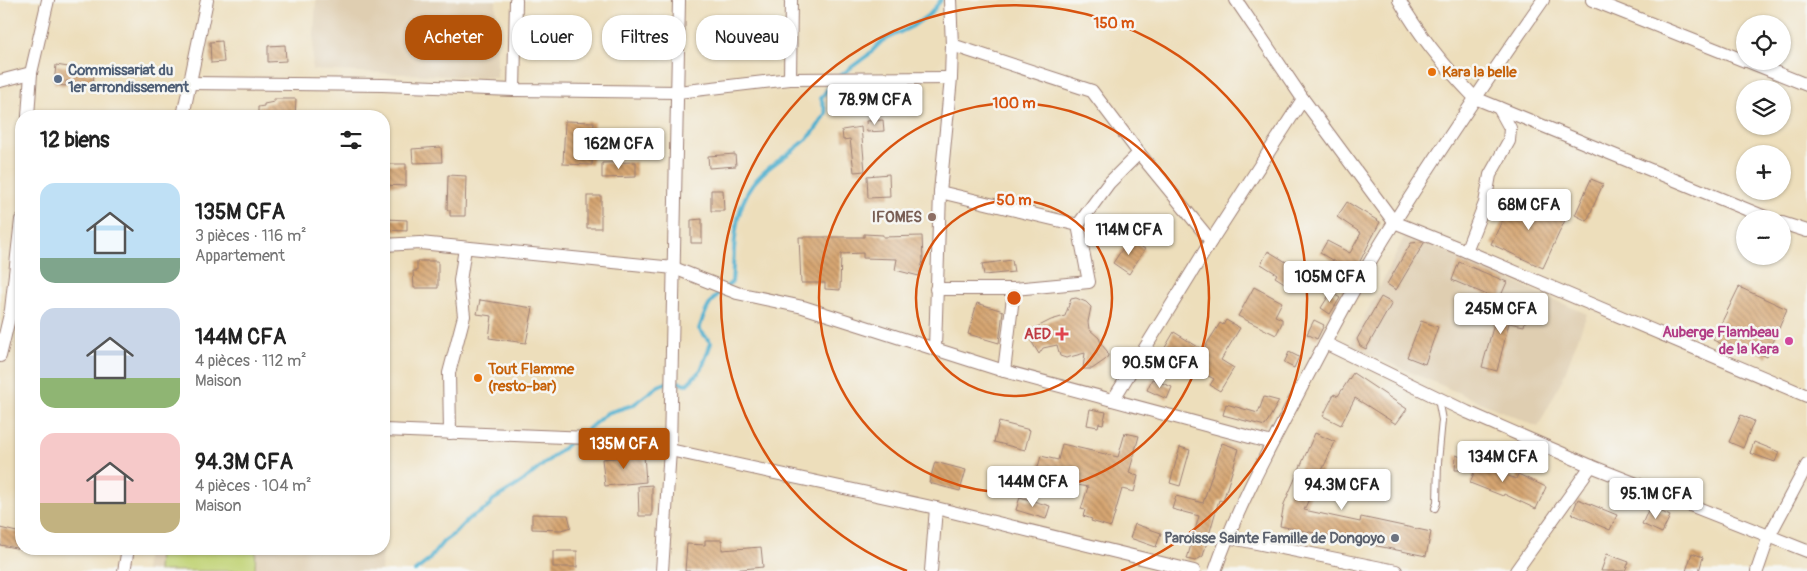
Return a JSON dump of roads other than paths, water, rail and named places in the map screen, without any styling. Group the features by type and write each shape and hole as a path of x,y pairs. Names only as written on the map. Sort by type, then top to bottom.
{"street":[{"path":"28,110 31,73 48,0"},
{"path":"184,110 207,0"},
{"path":"514,90 516,0"},
{"path":"662,571 670,450 679,0"},
{"path":"790,0 790,79"},
{"path":"935,348 940,192 951,78 950,0"},
{"path":"1236,0 1303,99 1394,222 1807,396"},
{"path":"1399,0 1442,64 1475,98 1748,210"},
{"path":"1215,571 1227,537 1272,443 1325,343 1394,222 1542,0"},
{"path":"1592,0 1736,57"},
{"path":"952,45 1092,91 1139,153 1211,241"},
{"path":"1769,70 1807,85"},
{"path":"0,81 31,73"},
{"path":"189,83 382,85 514,90 678,92 790,79 951,78"},
{"path":"1113,400 1211,241 1303,99"},
{"path":"1466,251 1485,203 1490,175 1509,141 1510,128 1499,108"},
{"path":"936,289 1014,289 1089,282 1078,225 1109,183 1139,153"},
{"path":"940,192 1078,225"},
{"path":"1791,226 1807,231"},
{"path":"390,245 420,243 674,268 737,293 803,307 1004,371 1272,443"},
{"path":"450,433 449,373 464,316 460,281 465,248"},
{"path":"0,356 12,310 15,287"},
{"path":"1004,371 1014,289"},
{"path":"1325,343 1438,398 1592,466 1807,551"},
{"path":"390,430 571,436 670,450 936,508 1194,571"},
{"path":"1757,571 1769,536 1807,465"},
{"path":"1516,571 1592,466"},
{"path":"931,571 936,508"},
{"path":"1227,537 1350,567 1396,571"},
{"path":"124,571 127,555"}],"lane":[{"path":"1435,508 1437,503 1442,420 1438,398"}],"waterway":[{"path":"841,75 868,55 882,41 913,26 931,13 941,0"},
{"path":"727,286 732,282 737,224 745,197 752,185 762,174 800,145 815,130 826,113 821,98 834,81"},
{"path":"582,434 607,413 633,405 658,386 671,381 687,384 701,370 711,343 699,329 710,303 722,291"},
{"path":"415,571 428,561 443,542 455,533 468,519 487,508 493,500 522,482 572,441"}],"place":[{"name":"Kara la belle","path":"1432,72"},
{"name":"Commissariat du 1er arrondissement","path":"58,79"},
{"name":"IFOMES","path":"932,217"},
{"name":"AED","path":"1062,334"},
{"name":"Auberge Flambeau de la Kara","path":"1789,341"},
{"name":"Tout Flamme (resto-bar)","path":"478,378"},
{"name":"Paroisse Sainte Famille de Dongoyo","path":"1395,538"}]}
